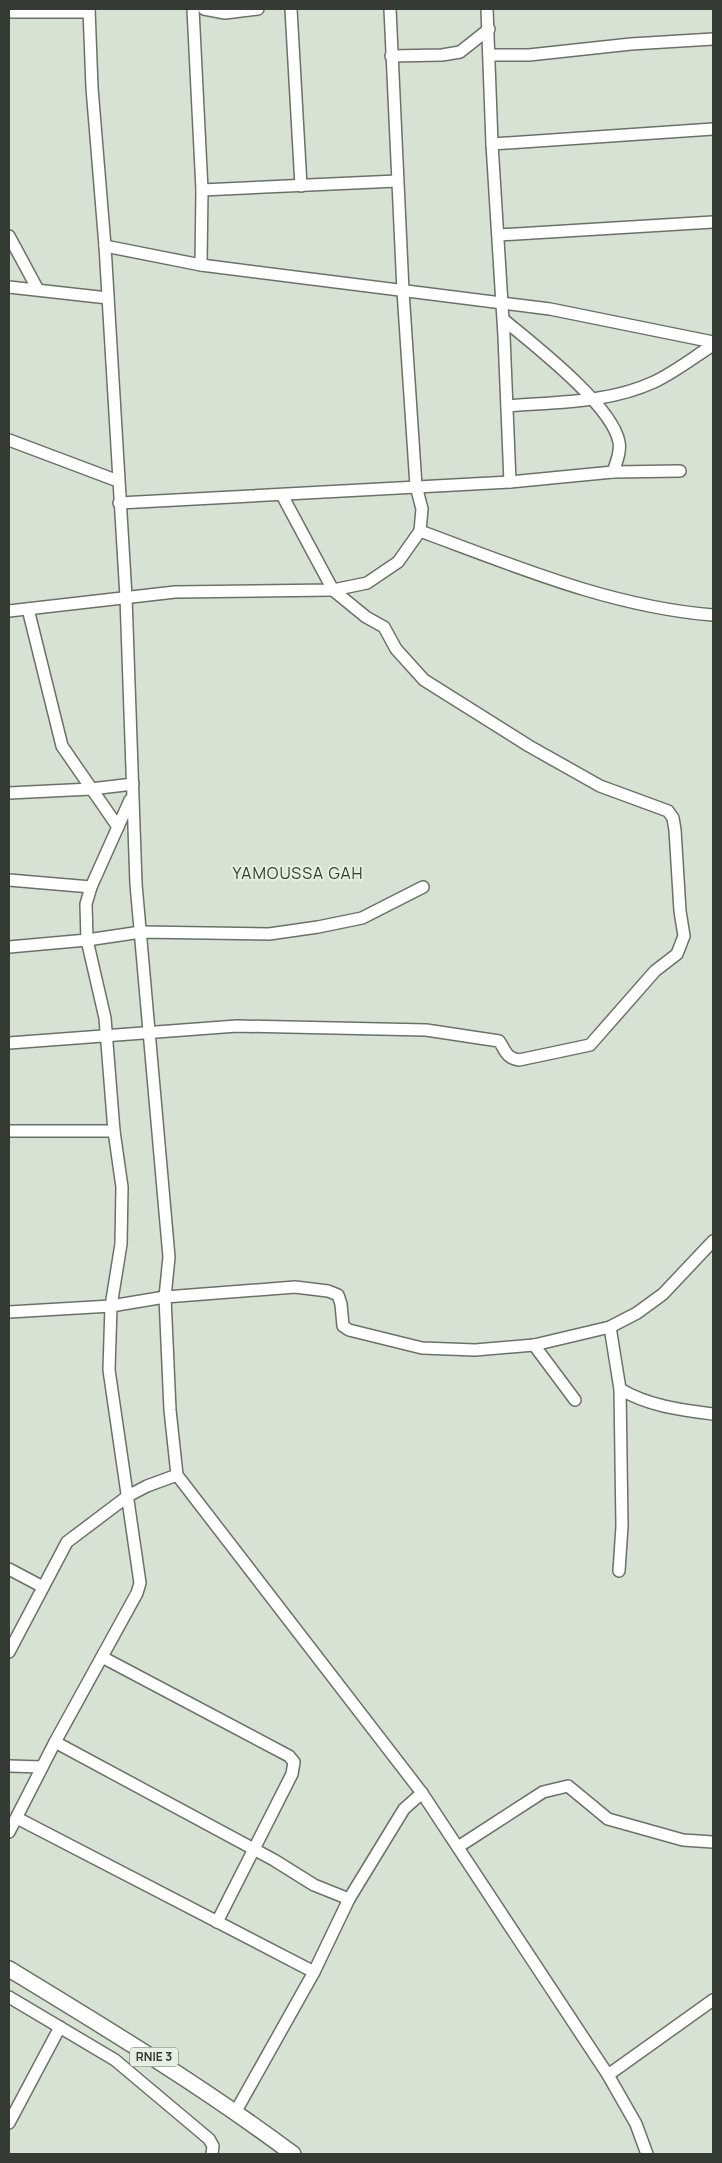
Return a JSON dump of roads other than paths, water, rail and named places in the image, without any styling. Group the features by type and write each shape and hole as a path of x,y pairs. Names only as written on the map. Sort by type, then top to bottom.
{"highway":[{"name":"RNIE 3","path":"9,1969 158,2059 236,2111 293,2154"}],"street":[{"path":"193,9 202,190 201,265"},
{"path":"204,9 225,13 258,9"},
{"path":"291,9 302,186"},
{"path":"9,611 175,592 333,590 367,583 398,562 420,531 422,509 416,486 403,291 390,56 390,9"},
{"path":"487,9 492,144 504,320 510,482"},
{"path":"9,12 89,10 92,88 105,246 126,597 136,884 169,1257 165,1297 170,1410 177,1475 422,1793 608,2075 636,2124 647,2154"},
{"path":"390,56 442,55 460,52 489,29"},
{"path":"490,55 529,55 622,45 713,39"},
{"path":"492,144 713,129"},
{"path":"202,190 397,181"},
{"path":"499,235 713,222"},
{"path":"9,236 38,288"},
{"path":"105,246 201,265 550,309 713,344"},
{"path":"9,287 38,288 108,298"},
{"path":"504,320 551,358 592,400 613,427 619,441 620,450 613,472"},
{"path":"507,406 592,400 618,394 654,382 713,344"},
{"path":"9,440 118,481"},
{"path":"119,503 510,482 613,472 680,470"},
{"path":"9,1043 237,1026 426,1030 500,1041 507,1055 519,1060 590,1045 655,971 677,954 684,936 680,912 675,830 673,818 668,811 600,786 529,746 424,680 396,649 384,627 366,617 333,590 282,495"},
{"path":"420,531 559,582 673,612 713,615"},
{"path":"28,609 62,746 118,827"},
{"path":"9,794 92,789 133,784"},
{"path":"9,1832 55,1742 137,1593 140,1583 109,1370 111,1306 121,1244 123,1203 114,1131 106,1036 98,981 87,940 86,904 91,886 132,796"},
{"path":"9,880 91,886"},
{"path":"9,947 87,940 141,932 269,934 318,927 362,918 424,887"},
{"path":"9,1131 114,1131"},
{"path":"9,1312 111,1306 165,1297 295,1287 328,1291 338,1295 341,1304 343,1326 349,1330 422,1348 475,1350 534,1345 610,1326 637,1312 663,1294 713,1241"},
{"path":"610,1326 620,1390 622,1526 619,1571"},
{"path":"534,1345 575,1400"},
{"path":"620,1390 634,1398 679,1409 713,1414"},
{"path":"9,1652 67,1542 128,1496 146,1486 177,1475"},
{"path":"9,1569 43,1587"},
{"path":"102,1657 289,1756 294,1762 292,1774 217,1922"},
{"path":"55,1742 255,1850 314,1885 349,1899"},
{"path":"9,1766 42,1767"},
{"path":"458,1848 543,1792 568,1786 608,1819 683,1840 713,1842"},
{"path":"236,2111 314,1972 349,1899 404,1809 422,1793"},
{"path":"17,1818 314,1972"},
{"path":"9,1997 115,2060 209,2139 213,2146 212,2154"},
{"path":"608,2075 713,2000"},
{"path":"9,2123 60,2026"}],"district":[{"name":"YAMOUSSA GAH","path":"298,873"}]}
